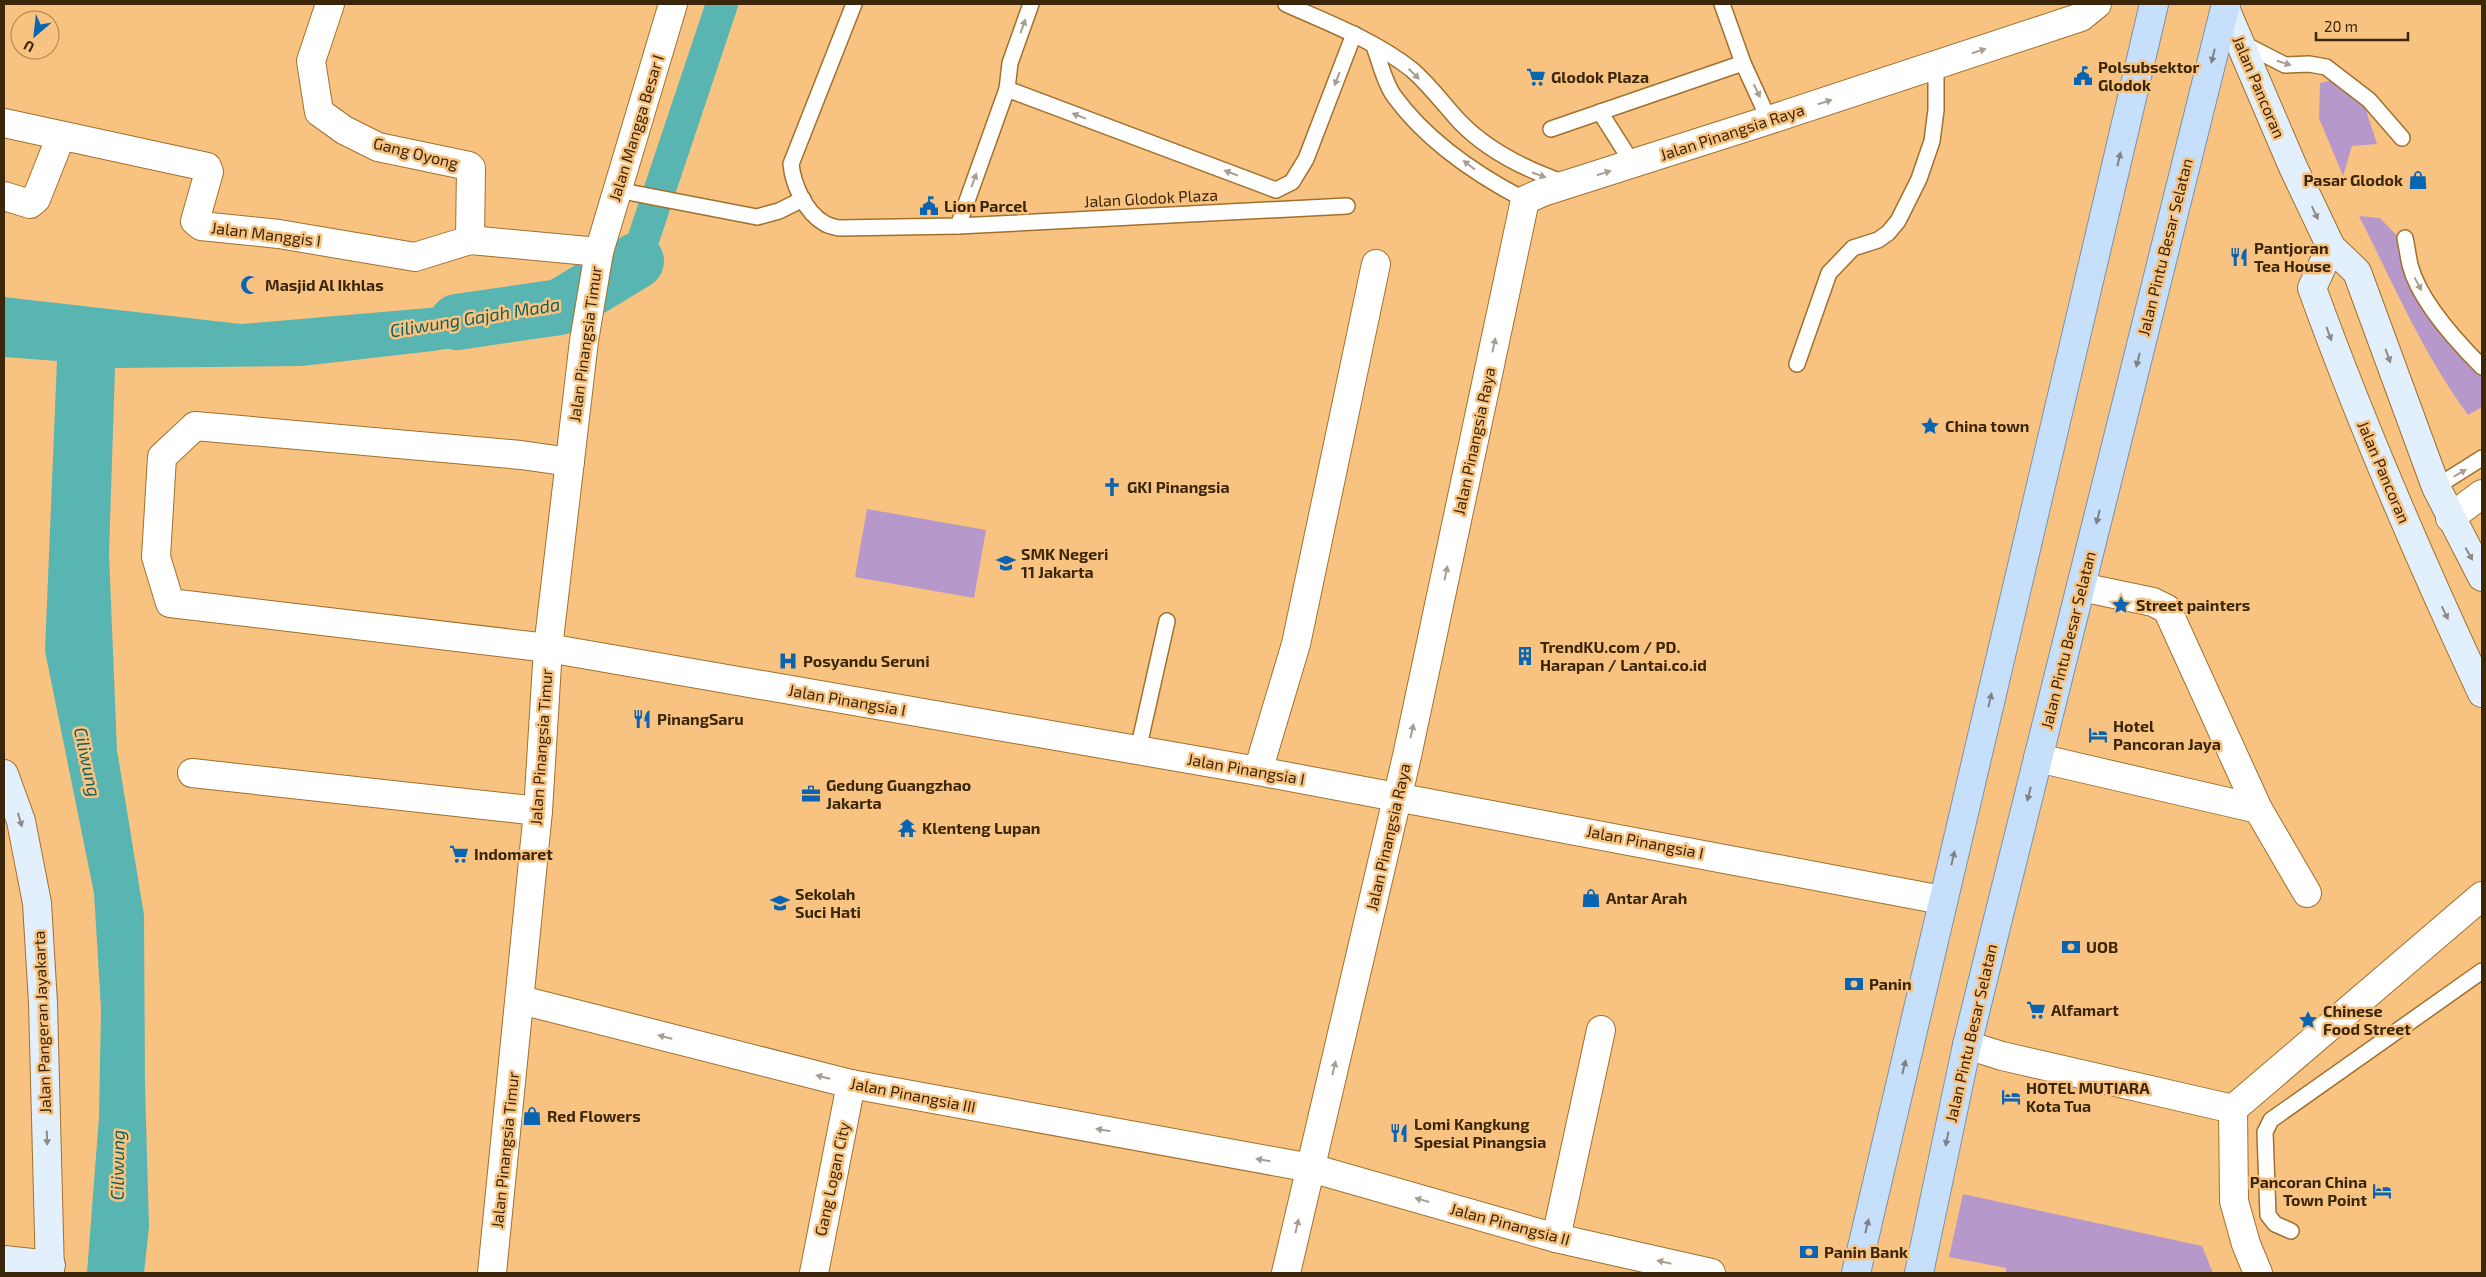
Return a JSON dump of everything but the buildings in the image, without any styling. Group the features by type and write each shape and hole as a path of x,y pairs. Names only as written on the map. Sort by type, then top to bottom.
{"main road":[{"path":"1856,1273 1942,900 2108,206 2154,4"},
{"name":"Jalan Pancoran","path":"2226,6 2293,166 2331,247 2357,272 2436,486 2450,518 2482,577"},
{"name":"Jalan Pintu Besar Selatan","path":"1919,1273 1967,1046 2226,6"},
{"name":"Jalan Pancoran","path":"2331,247 2312,288 2342,373 2426,573 2482,693"},
{"name":"Jalan Pangeran Jayakarta","path":"4,774 21,821 37,903 43,1013 50,1269"},
{"path":"4,1260 50,1269"}],"street":[{"name":"Gang Oyong","path":"330,4 311,60 319,112 344,130 378,147 469,166 471,168 470,240"},
{"name":"Jalan Mangga Besar I","path":"599,252 673,4"},
{"name":"Jalan Pinangsia Raya","path":"1286,1273 1397,796 1525,200 1567,184 1769,120 2081,16 2097,4"},
{"name":"Jalan Manggis I","path":"4,123 207,167 209,172 195,221 201,226 279,234 415,258 470,240 599,252"},
{"path":"4,196 30,204 36,199 61,136"},
{"name":"Jalan Pinangsia Timur","path":"492,1273 538,811 548,648 584,341 599,252"},
{"path":"1258,771 1296,644 1376,264"},
{"name":"Jalan Pinangsia I","path":"570,462 521,455 195,426 162,457 156,557 170,603 548,648 1397,796 1942,900"},
{"path":"2450,518 2482,494"},
{"path":"2081,587 2153,602 2167,609 2258,809 2307,893"},
{"path":"2038,758 2258,809"},
{"path":"192,773 538,811"},
{"path":"2258,1273 2246,1244 2234,1201 2233,1110 2482,896"},
{"name":"Jalan Pinangsia III","path":"520,1000 851,1084 1311,1168"},
{"path":"1556,1238 1601,1030"},
{"path":"1967,1046 2002,1056 2233,1110"},
{"name":"Gang Logan City","path":"814,1273 851,1084"},
{"name":"Jalan Pinangsia II","path":"1311,1168 1556,1238 1712,1273"}],"lane":[{"name":"Jalan Glodok Plaza","path":"854,4 791,164 793,177 804,199 811,211 824,224 839,228 958,226 1347,206"},
{"path":"958,226 1007,89 1010,63 1032,4"},
{"path":"1286,4 1354,34 1374,46 1411,70 1461,123 1482,140 1531,172 1567,184"},
{"path":"1722,4 1743,63 1769,120"},
{"name":"Jalan Glodok Plaza","path":"1007,89 1276,190 1292,182 1306,159 1354,34"},
{"path":"2240,42 2285,65 2309,64 2326,67 2369,100 2402,138"},
{"path":"1374,46 1394,95 1418,122 1444,146 1495,184 1525,200"},
{"path":"1551,129 1743,63"},
{"path":"1797,364 1829,273 1853,248 1878,240 1888,233 1898,221 1919,179 1932,141 1936,110 1936,65"},
{"path":"1600,112 1633,164"},
{"path":"617,190 757,217 779,211 804,199"},
{"path":"2405,238 2410,265 2420,289 2438,316 2482,367"},
{"path":"2436,486 2482,458"},
{"path":"1138,750 1167,621"},
{"path":"2291,1231 2275,1224 2268,1215 2265,1132 2270,1120 2482,971"}],"shaded area":[{"path":"2334,80 2365,107 2377,144 2352,146 2343,176 2319,118 2320,83"},
{"path":"2359,216 2380,218 2403,242 2410,273 2468,362 2482,377 2482,407 2468,415 2452,392 2409,318"},
{"path":"867,509 986,530 974,598 855,577"},
{"path":"1963,1194 2202,1246 2213,1273 2006,1273 2006,1268 1949,1257"}],"water":[{"name":"Ciliwung","path":"4,297 241,324 534,299 530,336 433,351 302,366 115,368 109,554 117,750 144,915 145,1085 149,1227 144,1273 87,1273 99,1117 101,1009 94,893 45,651 57,361 4,357"}],"waterway":[{"name":"Ciliwung Gajah Mada","path":"636,261 722,4"},
{"name":"Ciliwung Gajah Mada","path":"457,322 560,307 636,261"}],"place":[{"name":"Polsubsektor Glodok","path":"2083,76"},
{"name":"Glodok Plaza","path":"1536,77"},
{"name":"Pasar Glodok","path":"2418,180"},
{"name":"Lion Parcel","path":"929,206"},
{"name":"Pantjoran Tea House","path":"2239,257"},
{"name":"Masjid Al Ikhlas","path":"250,285"},
{"name":"China town","path":"1930,426"},
{"name":"GKI Pinangsia","path":"1112,487"},
{"name":"SMK Negeri 11 Jakarta","path":"1006,563"},
{"name":"Street painters","path":"2121,605"},
{"name":"TrendKU.com / PD. Harapan / Lantai.co.id","path":"1525,656"},
{"name":"Posyandu Seruni","path":"788,661"},
{"name":"PinangSaru","path":"642,719"},
{"name":"Hotel Pancoran Jaya","path":"2098,735"},
{"name":"Gedung Guangzhao Jakarta","path":"811,794"},
{"name":"Klenteng Lupan","path":"907,828"},
{"name":"Indomaret","path":"459,854"},
{"name":"Antar Arah","path":"1591,898"},
{"name":"Sekolah Suci Hati","path":"780,903"},
{"name":"UOB","path":"2071,947"},
{"name":"Panin","path":"1854,984"},
{"name":"Alfamart","path":"2036,1010"},
{"name":"Chinese Food Street","path":"2308,1020"},
{"name":"HOTEL MUTIARA Kota Tua","path":"2011,1097"},
{"name":"Red Flowers","path":"532,1116"},
{"name":"Lomi Kangkung Spesial Pinangsia","path":"1399,1133"},
{"name":"Pancoran China Town Point","path":"2382,1191"},
{"name":"Panin Bank","path":"1809,1252"}]}
